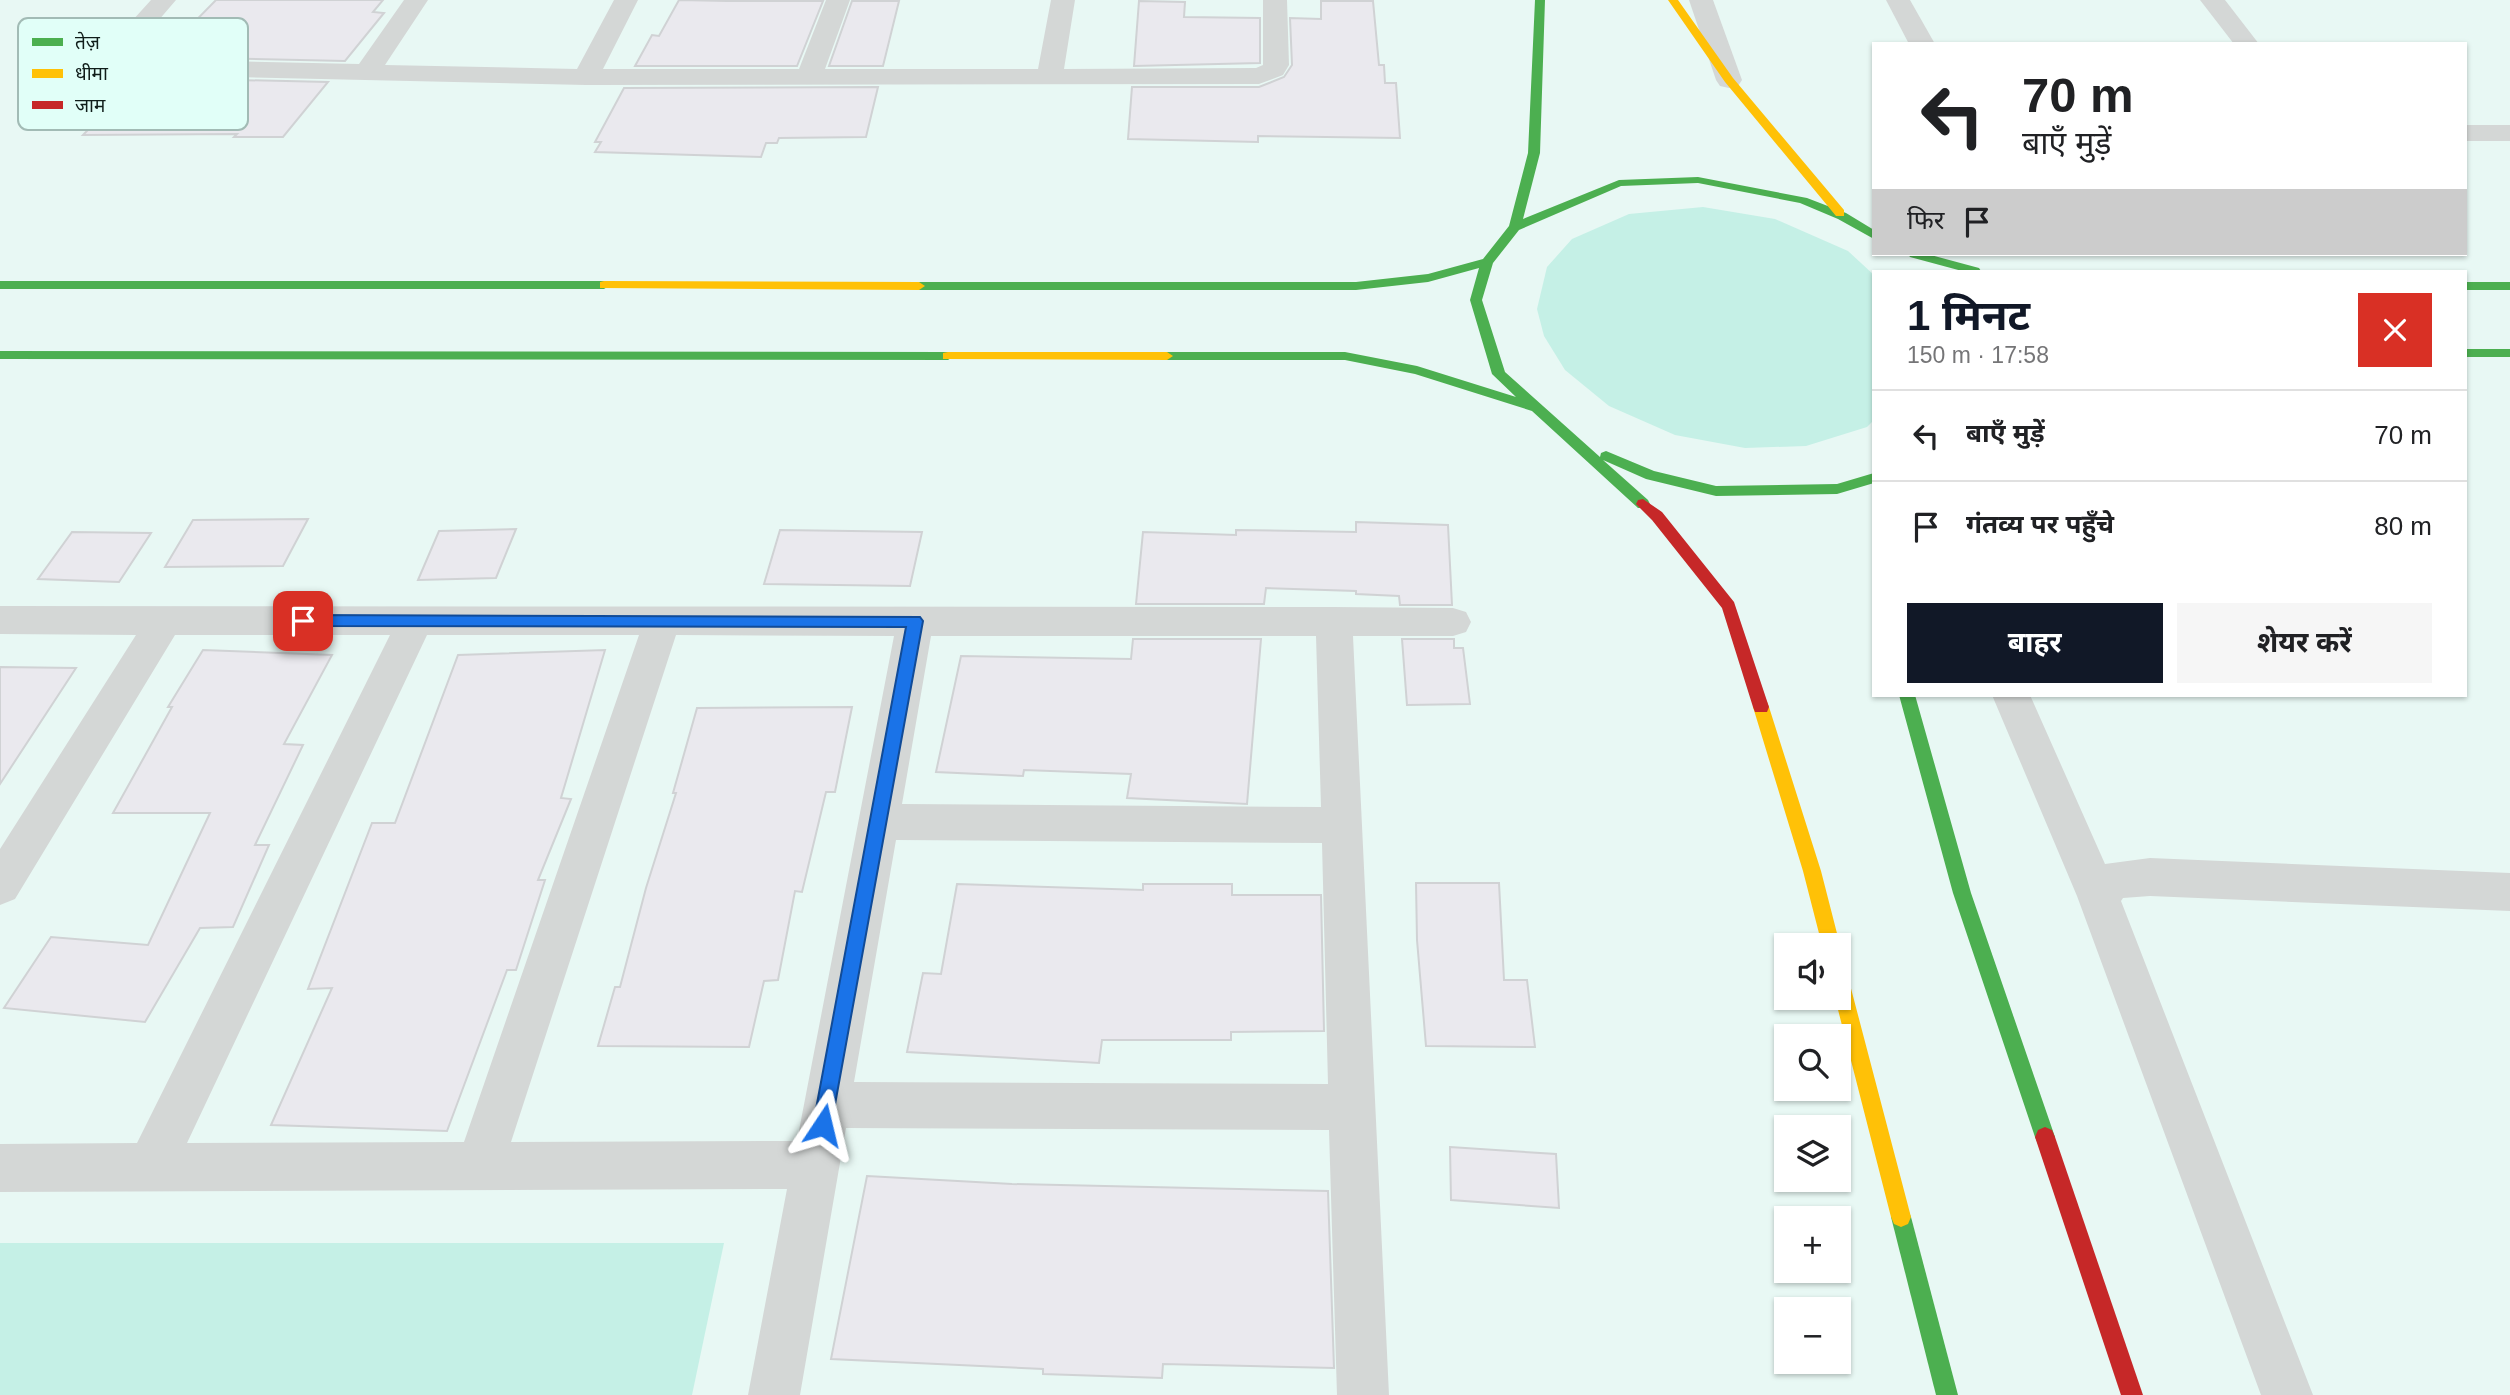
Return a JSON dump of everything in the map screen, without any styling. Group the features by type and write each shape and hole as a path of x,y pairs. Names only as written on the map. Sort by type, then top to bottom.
{"street":[{"path":"148,18 164,0"},
{"path":"369,70 416,0"},
{"path":"586,77 626,0"},
{"path":"809,77 838,0"},
{"path":"1050,76 1063,0"},
{"path":"248,68 586,77 1267,74 1276,65 1275,0"},
{"path":"1540,0 1534,153 1515,227 1487,262 1476,300 1499,374 1657,516 1729,606 1812,871 1828,933"},
{"path":"1673,0 1728,80 1842,216"},
{"path":"1701,0 1728,80"},
{"path":"1898,0 1921,42"},
{"path":"2212,0 2245,42"},
{"path":"2467,133 2510,133"},
{"path":"1515,227 1619,183 1698,180 1803,200 1842,216 1872,234"},
{"path":"1904,256 1916,270"},
{"path":"1921,256 1971,270"},
{"path":"0,285 1356,286 1429,278 1487,262"},
{"path":"2467,286 2510,286"},
{"path":"2467,353 2510,353"},
{"path":"0,355 1345,356 1417,370 1540,409"},
{"path":"1579,444 1651,475 1716,491 1837,489 1872,479"},
{"path":"0,620 1453,622"},
{"path":"0,886 164,621"},
{"path":"150,1168 415,621"},
{"path":"480,1167 662,621"},
{"path":"774,1395 915,621"},
{"path":"1334,621 1363,1395"},
{"path":"1908,697 1962,893 2132,1395"},
{"path":"2012,697 2098,896 2287,1395"},
{"path":"879,822 1342,825"},
{"path":"2098,896 2112,880 2150,877 2510,892"},
{"path":"1848,1010 1947,1395"},
{"path":"827,1105 1352,1107"},
{"path":"0,1168 816,1165"}],"green space":[{"path":"1703,207 1775,219 1848,251 1872,273 1872,422 1867,427 1806,446 1745,448 1675,435 1609,406 1565,370 1544,336 1537,309 1547,267 1572,239 1629,214"},
{"path":"0,1243 724,1243 692,1395 0,1395"}],"building":[{"path":"216,0 383,0 373,12 384,13 345,61 248,59 248,18 198,18"},
{"path":"679,0 823,1 797,66 635,66 652,35 659,36"},
{"path":"852,1 899,1 883,66 829,66"},
{"path":"1139,1 1185,2 1184,17 1260,18 1260,63 1134,66"},
{"path":"1321,1 1373,1 1379,65 1384,65 1385,83 1396,83 1400,138 1258,136 1258,142 1128,139 1132,87 1259,87 1284,77 1292,65 1290,18 1321,19"},
{"path":"248,80 328,82 283,137 234,137 237,134 83,135 88,130 248,130"},
{"path":"878,87 866,137 779,138 777,143 766,143 761,157 595,152 601,142 595,142 624,88"},
{"path":"308,519 283,566 165,567 193,520"},
{"path":"1356,522 1448,525 1452,605 1400,605 1399,596 1356,594 1356,591 1266,588 1264,604 1136,604 1143,532 1236,535 1236,530 1356,532"},
{"path":"516,529 496,578 418,580 439,531"},
{"path":"780,530 922,532 910,586 764,584"},
{"path":"72,532 151,533 119,582 38,579"},
{"path":"1133,639 1261,639 1247,804 1127,798 1131,774 1024,770 1023,776 936,772 961,656 1131,659"},
{"path":"1402,639 1454,639 1454,648 1463,648 1470,704 1407,705"},
{"path":"203,650 332,655 284,744 303,745 255,845 269,845 233,927 200,928 145,1022 4,1008 51,937 148,945 210,813 113,813 172,707 168,707"},
{"path":"605,650 561,798 571,799 538,880 545,880 516,970 507,970 447,1131 271,1125 332,988 308,989 372,823 395,823 458,655"},
{"path":"0,667 76,668 0,784"},
{"path":"852,707 835,792 826,792 802,892 795,891 778,980 764,981 749,1047 598,1046 615,987 620,987 646,888 676,793 673,793 697,708"},
{"path":"1416,883 1499,883 1504,980 1527,980 1535,1047 1426,1046 1417,940"},
{"path":"957,884 1143,890 1143,884 1232,884 1232,895 1321,895 1324,1031 1231,1032 1231,1040 1102,1040 1099,1063 907,1052 923,973 941,974"},
{"path":"1450,1147 1556,1154 1559,1208 1451,1200"},
{"path":"867,1176 1012,1184 1328,1191 1334,1368 1163,1364 1162,1378 1043,1374 1043,1369 831,1359"}],"traffic: fast":[{"path":"1515,227 1534,153 1540,0"},
{"path":"1643,504 1499,374 1476,300 1487,262 1515,227 1619,183 1698,180 1803,200 1842,216 1872,234"},
{"path":"1921,256 1971,270"},
{"path":"919,286 1356,286 1428,278 1487,262"},
{"path":"0,285 604,285"},
{"path":"2467,286 2510,286"},
{"path":"2467,353 2510,353"},
{"path":"0,355 948,356"},
{"path":"1167,356 1345,356 1417,370 1540,409"},
{"path":"1606,456 1651,475 1716,491 1837,489 1872,479"},
{"path":"1908,697 1962,893 2045,1137"},
{"path":"1901,1217 1947,1395"}],"traffic: slow":[{"path":"1673,0 1729,80 1840,213"},
{"path":"604,285 919,286"},
{"path":"948,356 1167,356"},
{"path":"1761,707 1812,871 1828,933"},
{"path":"1848,1010 1901,1217"}],"traffic: jam":[{"path":"1643,504 1657,516 1729,606 1761,707"},
{"path":"2045,1137 2132,1395"}],"route":[{"path":"303,621 915,621 823,1125"}]}
